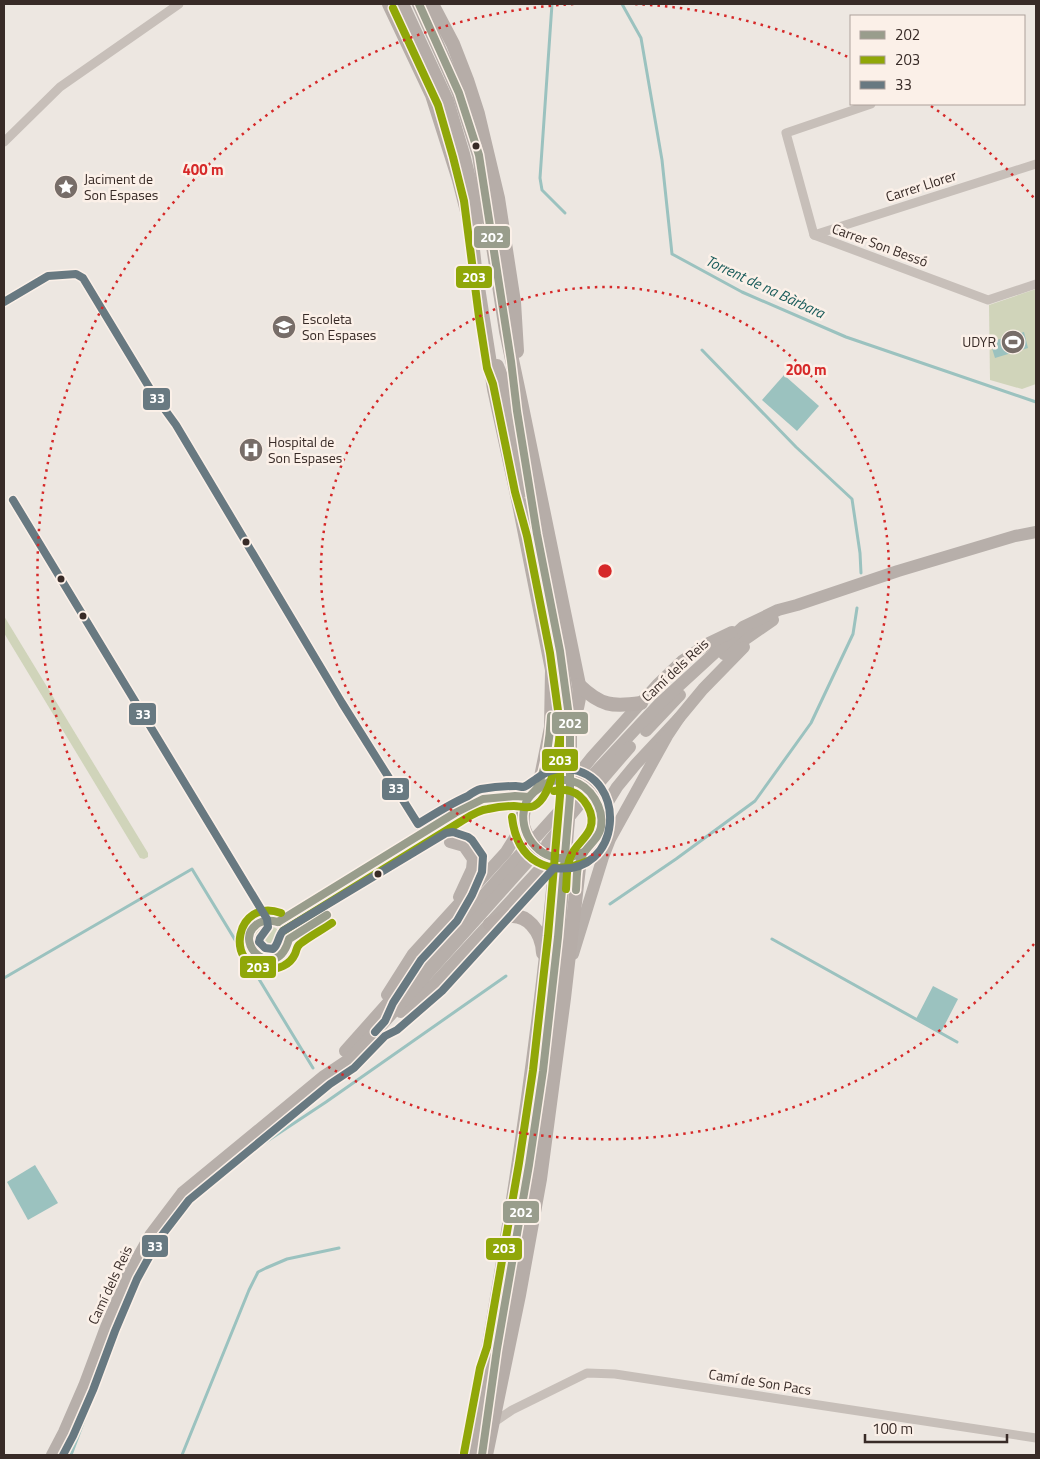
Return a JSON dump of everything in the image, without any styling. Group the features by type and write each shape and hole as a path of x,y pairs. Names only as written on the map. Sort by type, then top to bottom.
{"main road":[{"path":"388,4 432,95 459,180 470,223 494,390 552,670 551,727 541,777 536,790"},
{"path":"402,4 447,101 463,154 474,199 489,316 498,366 503,381 525,490 537,534"},
{"path":"419,4 459,92 479,155 517,411 537,534 560,650 570,724 570,796 558,937 543,1071 528,1174 497,1349 484,1455"},
{"path":"432,4 453,44 468,80 498,198 514,302 522,407"},
{"path":"511,361 579,685 578,708 565,738 562,754 575,788"},
{"path":"498,366 498,378 519,504"},
{"path":"579,685 587,693 603,703 622,706 641,703"},
{"path":"575,788 557,780 546,783 536,790 529,797 524,808 522,816 523,826 528,840 537,851 548,849 569,858 584,852"},
{"path":"484,1455 519,1295 540,1179 563,1008 580,859 596,840 601,827 601,813 596,800 581,784 575,788"},
{"path":"472,1455 471,1444 516,1182 542,996 551,920 548,849"},
{"path":"490,924 504,917 521,917 540,934 543,950 540,983 542,996"},
{"path":"472,1455 490,1370 497,1349"}],"street":[{"path":"4,142 60,87 179,4"},
{"name":"Carrer Son Bessó","path":"868,105 786,133 814,235 988,300 1036,284"},
{"name":"Carrer Llorer","path":"814,235 1036,164"},
{"name":"Camí dels Reis","path":"797,605 764,625 716,660 594,781 659,704 743,627 778,610 898,571 1015,536 1036,532"},
{"path":"601,813 623,779 703,689 764,625"},
{"path":"523,826 506,852 414,954 384,998 378,1022 390,1022 435,983 490,924 548,849 575,788 592,757 641,703 682,661 709,643 743,627"},
{"path":"567,968 575,949 603,856 610,839 667,736 679,718"},
{"path":"449,915 464,890 472,870 473,859 464,846 450,842"},
{"name":"Camí dels Reis","path":"52,1455 84,1386 128,1275 151,1234 182,1193 324,1076 348,1060 378,1022 528,854"},
{"name":"Camí de Son Pacs","path":"491,1425 498,1418 512,1410 588,1373 615,1374 1036,1438"}],"green space":[{"name":"UDYR","path":"1036,289 1036,384 1022,389 990,380 989,305"},
{"path":"4,616 148,853 148,857 140,858 4,633"},
{"path":"268,926 278,930 282,940 278,950 268,954 258,950 254,940 258,930"}],"water":[{"path":"1024,332 1028,348 995,358 990,342"},
{"path":"784,375 819,406 797,431 762,400"},
{"path":"933,986 958,999 941,1032 916,1019"},
{"path":"35,1165 58,1203 28,1220 7,1182"}],"waterway":[{"path":"552,4 540,178 542,190 565,213"},
{"name":"Torrent de na Bàrbara","path":"622,4 641,38 662,160 672,254 742,292 846,337 1036,402"},
{"path":"702,350 796,447 852,499 861,573"},
{"path":"610,904 676,859 755,801 811,723 853,634 857,608"},
{"path":"4,978 192,869 313,1068"},
{"path":"772,939 957,1042"},
{"path":"71,1455 132,1292 170,1224 222,1171 326,1102 506,976"},
{"path":"182,1455 258,1272 287,1259 339,1248"}],"transit line":[{"name":"202","path":"419,4 459,93 479,155 517,411 537,534 560,651 570,724 570,796 558,937 543,1071 529,1165 497,1349 482,1455"},
{"name":"203","path":"393,8 438,105 464,201 487,368 493,384 515,492 527,536 550,653 560,725 560,796 548,936 533,1070 487,1347 480,1368 464,1453"},
{"name":"33","path":"4,302 48,276 76,274 83,278 152,392 176,425 342,703 418,824 479,789 503,786 523,787 547,772 564,769 588,775 601,788 609,805 610,824 605,842 594,857 577,867 554,868 442,991 397,1030 385,1036 354,1068 330,1084 189,1200 159,1239 137,1279 93,1390 63,1455"},
{"name":"33","path":"13,500 267,919 268,927 259,942 265,948 273,949 283,931 446,833 453,832 468,837 483,856 482,872 472,895 457,921 421,960 393,1003 385,1021 375,1032"},
{"name":"202","path":"278,922 455,813 483,799 515,796 529,797 537,788 543,772 549,743 551,716"},
{"name":"203","path":"283,931 473,814 498,807 534,806 541,800 552,778 558,751 561,716"},
{"name":"202","path":"553,781 570,780 579,784 595,799 600,812 600,831 580,860 576,890"},
{"name":"202","path":"549,782 534,792 526,802 523,816 527,834 539,849 547,855 556,858 573,857 584,852"},
{"name":"203","path":"554,791 566,790 575,793 588,806 591,817 590,829 570,858 566,889"},
{"name":"203","path":"512,817 520,845 537,862 548,866 560,867 573,866 588,861"},
{"name":"203","path":"281,913 265,911 253,915 245,923 240,934 240,946 244,957 253,965 266,969 275,969 283,966 293,958 299,945 332,923"},
{"name":"202","path":"278,922 261,922 250,933 249,942 259,956 267,959 275,958 283,952 289,939 327,915"}],"place":[{"name":"Jaciment de Son Espases","path":"66,187"},
{"name":"Escoleta Son Espases","path":"284,327"},
{"name":"UDYR","path":"1013,342"},
{"name":"Hospital de Son Espases","path":"251,450"}]}
